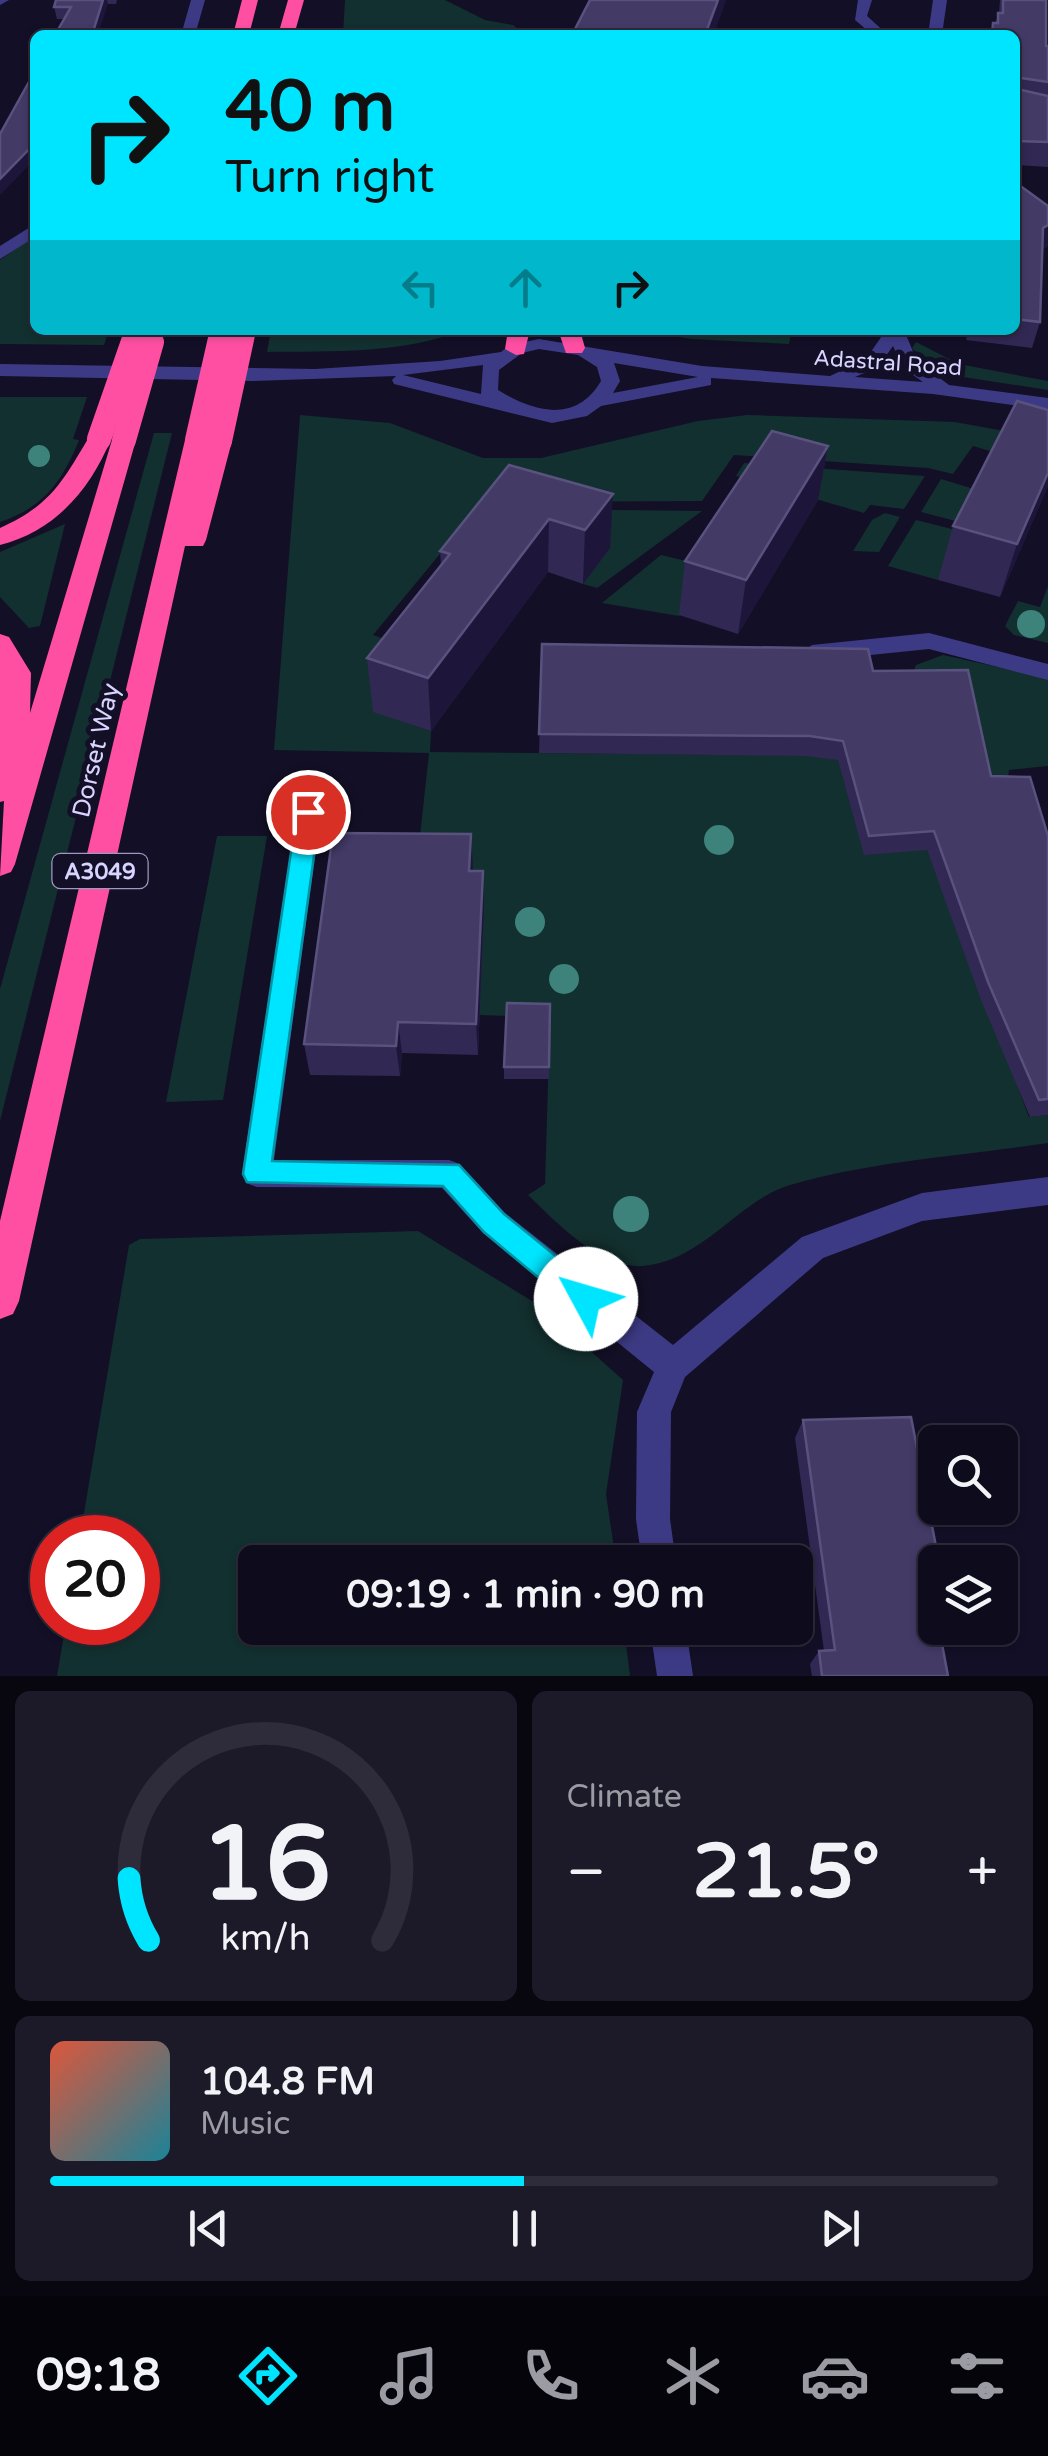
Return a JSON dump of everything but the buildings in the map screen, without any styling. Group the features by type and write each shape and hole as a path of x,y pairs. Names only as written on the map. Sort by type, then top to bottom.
{"highway":[{"path":"242,30 250,0"},
{"path":"288,30 297,0"},
{"path":"297,0 299,30"},
{"path":"0,864 135,335"},
{"path":"0,538 33,523 72,494 111,440 154,335"},
{"name":"Dorset Way","path":"0,1300 114,816 209,441 221,335"},
{"name":"A3049","path":"209,441 242,335"},
{"path":"0,643 17,673 16,722 0,791"}],"street":[{"path":"189,30 198,0"},
{"path":"864,0 860,17 875,30"},
{"path":"936,30 940,0"},
{"path":"0,254 30,233"},
{"path":"834,380 872,362 891,335"},
{"path":"897,335 909,364 941,386"},
{"path":"577,343 601,359 613,376 613,387 603,401"},
{"name":"Adastral Road","path":"0,370 367,373 444,368 512,345 577,343 724,377 941,386 1048,404"},
{"path":"503,405 489,392 486,380 512,345"},
{"name":"Adastral Road","path":"367,373 528,414 554,416 579,413 603,401 724,377"},
{"path":"790,655 929,641 1048,672"},
{"path":"308,812 256,1174 450,1174 494,1223 673,1366"},
{"path":"656,1545 652,1519 654,1412 673,1366 812,1246 922,1207 1048,1191"},
{"path":"671,1645 676,1676"}],"green space":[{"path":"345,0 445,0 485,20 513,25 519,30 343,30"},
{"path":"30,239 30,335 107,335 104,345 0,344 0,260"},
{"path":"270,335 449,335 392,347 267,352"},
{"path":"666,335 791,335 789,344"},
{"path":"916,342 959,364 1048,381 1048,390 957,376 926,362 912,348"},
{"path":"0,397 87,397 73,439 79,440 58,480 29,509 0,522"},
{"path":"300,415 390,423 483,458 541,458 698,421 747,415 955,422 1048,439 1048,468 973,446 953,474 928,468 734,455 702,501 483,502 373,635 419,651 374,711 431,731 430,752 975,757 913,674 916,665 943,655 1048,678 1048,766 1009,770 1008,777 927,850 1029,1117 1048,1115 1048,1143 885,1165 790,1185 754,1203 684,1253 643,1266 627,1265 595,1252 539,1206 528,1195 545,1184 550,1017 478,1015 484,904 415,882 429,753 274,750"},
{"path":"154,433 172,433 0,1121 0,989"},
{"path":"744,463 925,476 904,509 870,505 864,513 736,476"},
{"path":"941,479 984,492 967,524 921,512"},
{"path":"533,509 702,511 597,588 583,584 609,549"},
{"path":"885,513 900,517 879,552 853,551 872,520"},
{"path":"916,520 964,532 938,580 888,566"},
{"path":"65,524 40,626 29,628 0,597 0,552"},
{"path":"661,555 711,567 679,616 602,603"},
{"path":"1048,586 1048,643 1014,635 1005,626 1018,601 1040,607"},
{"path":"217,836 267,836 223,1100 166,1102"},
{"path":"418,1231 540,1306 623,1380 606,1494 614,1545 238,1545 238,1645 626,1645 630,1676 57,1676 62,1645 160,1645 160,1515 84,1515 129,1245 140,1239"}],"route":[{"path":"308,812 256,1174 450,1174 494,1223 586,1299"}]}
